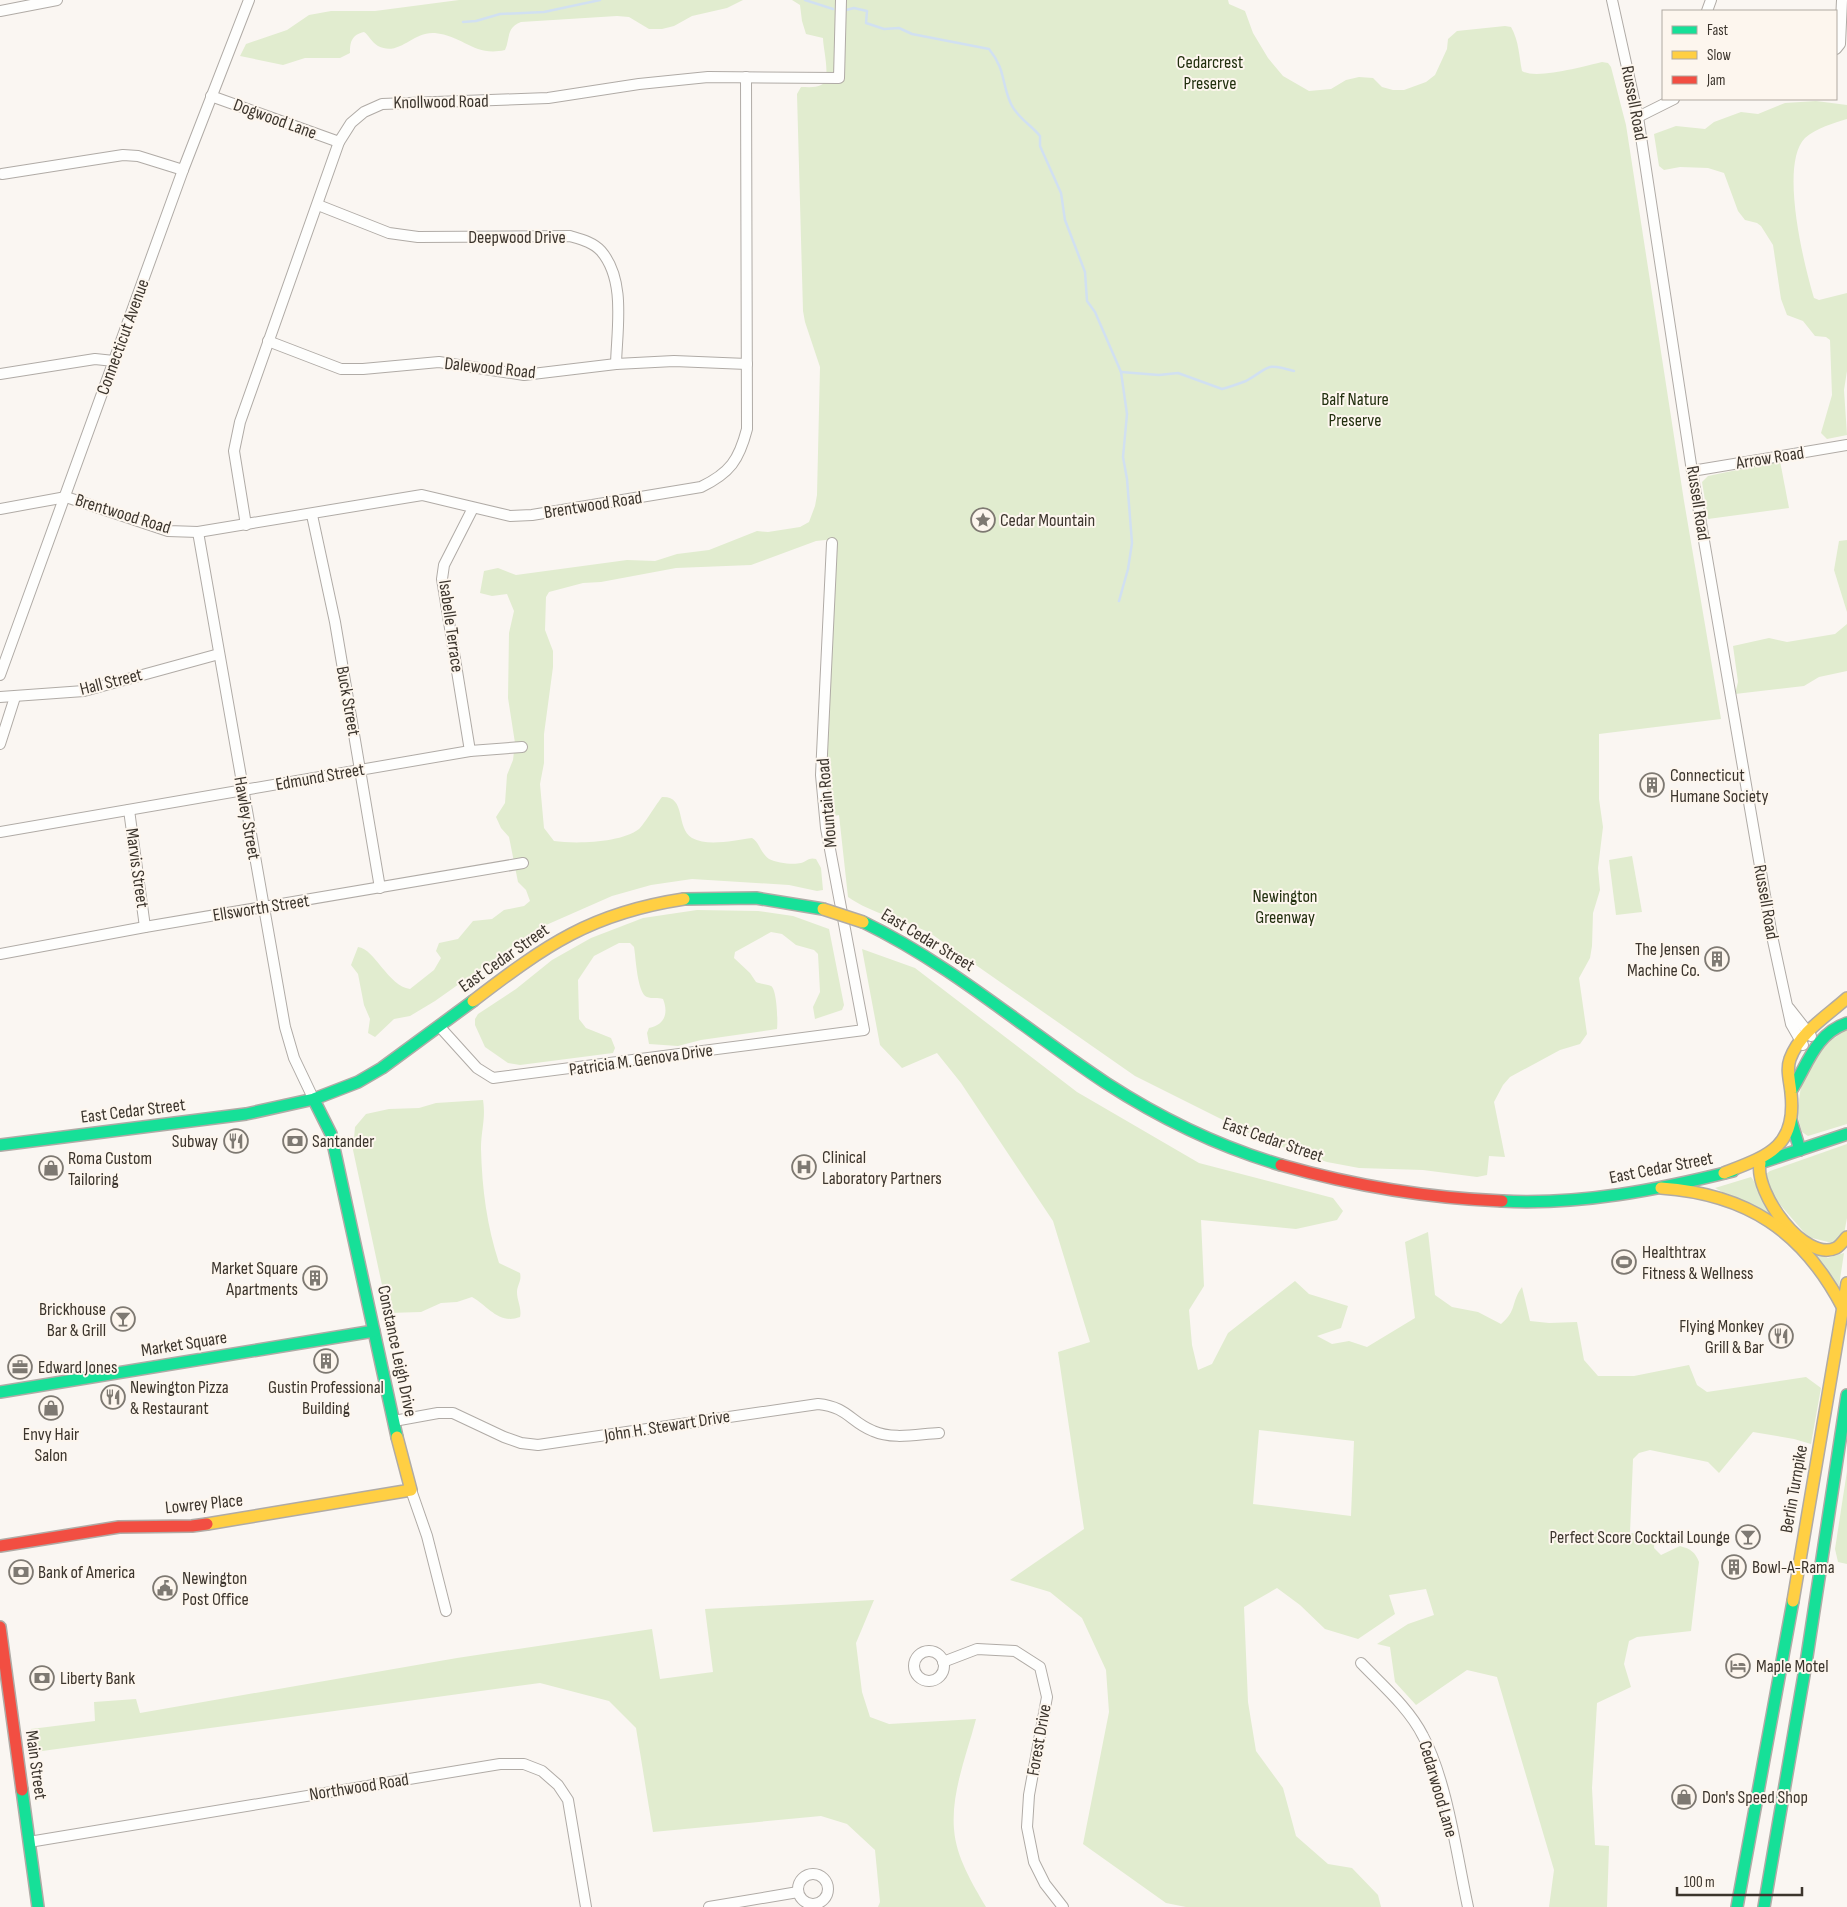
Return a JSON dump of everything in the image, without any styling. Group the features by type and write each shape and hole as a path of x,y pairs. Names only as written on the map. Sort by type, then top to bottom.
{"main road":[{"name":"East Cedar Street","path":"0,1145 264,1112 314,1100 358,1082 386,1066 557,940 624,912 670,901 720,897 774,899 823,909 863,922 927,956 1074,1061 1122,1092 1198,1132 1265,1159 1320,1176 1376,1189 1461,1200 1518,1202 1567,1200 1661,1188 1760,1163 1847,1134"},
{"path":"1800,1150 1791,1120 1788,1083 1790,1060 1800,1041 1808,1032 1847,998"},
{"path":"1790,1091 1813,1048 1829,1032 1847,1024"},
{"name":"Constance Leigh Drive","path":"314,1100 331,1134 411,1490"},
{"path":"1724,1173 1778,1149 1786,1138 1791,1120"},
{"path":"1760,1163 1759,1180 1766,1196 1829,1280 1843,1308"},
{"path":"1661,1188 1701,1191 1738,1202 1771,1221 1798,1241 1816,1249 1828,1250 1840,1245 1847,1236"},
{"name":"Berlin Turnpike","path":"1737,1907 1769,1739 1847,1283"},
{"name":"Market Square","path":"0,1392 374,1331"},
{"name":"Berlin Turnpike","path":"1764,1907 1806,1663 1838,1444 1847,1396"},
{"path":"1838,1444 1847,1418"},
{"name":"Lowrey Place","path":"0,1546 119,1526 192,1526 411,1490"},
{"name":"Main Street","path":"0,1627 38,1907"}],"street":[{"path":"0,11 57,0"},
{"name":"Connecticut Avenue","path":"0,675 183,170 249,0"},
{"name":"Knollwood Road","path":"246,525 234,451 240,422 318,205 338,142 351,123 364,112 382,104 548,98 708,77 839,78 841,0"},
{"name":"Russell Road","path":"1612,0 1638,117 1692,471 1772,936 1791,1024 1800,1041 1813,1048"},
{"path":"1837,48 1840,44 1842,0"},
{"name":"Brentwood Road","path":"66,497 168,531 198,532 312,515 422,495 510,516 532,515 701,487 719,478 742,450 747,429 746,77"},
{"name":"Dogwood Lane","path":"211,96 338,142"},
{"path":"1638,117 1672,100"},
{"path":"1,175 124,155 138,156 183,170"},
{"name":"Deepwood Drive","path":"318,205 389,233 418,236 570,236 586,240 600,250 617,282 616,364"},
{"name":"Dalewood Road","path":"268,342 341,369 363,369 439,362 524,375 616,364 674,361 747,364"},
{"path":"0,374 95,359 114,361"},
{"name":"Arrow Road","path":"1692,471 1847,445"},
{"path":"0,509 66,497"},
{"name":"Isabelle Terrace","path":"470,751 442,580 444,565 473,508"},
{"name":"Buck Street","path":"312,515 335,622 380,888"},
{"name":"Hawley Street","path":"198,532 285,1027 294,1058 314,1100"},
{"name":"Mountain Road","path":"832,543 821,775 826,828 864,1030"},
{"name":"Hall Street","path":"0,697 84,691 219,654"},
{"path":"0,744 14,697"},
{"name":"Edmund Street","path":"0,832 470,751 522,747"},
{"name":"Marvis Street","path":"129,810 145,927"},
{"name":"Ellsworth Street","path":"0,954 145,927 523,863"},
{"name":"Russell Road","path":"1787,1005 1808,1032 1813,1048"},
{"name":"Patricia M. Genova Drive","path":"439,1026 477,1068 493,1078 864,1030"},
{"name":"John H. Stewart Drive","path":"394,1421 438,1413 452,1413 504,1437 521,1443 538,1445 818,1404 833,1406 847,1412 867,1428 884,1435 939,1433"},
{"name":"Constance Leigh Drive","path":"411,1490 427,1536 446,1611"},
{"name":"Forest Drive","path":"944,1662 976,1649 1015,1651 1040,1667 1047,1697 1029,1795 1027,1827 1034,1862 1045,1884 1063,1907"},
{"name":"Cedarwood Lane","path":"1360,1663 1394,1698 1423,1735 1440,1782 1468,1907"},
{"name":"Northwood Road","path":"29,1842 500,1764 524,1764 542,1771 558,1785 568,1800 586,1907"},
{"path":"710,1907 741,1904 798,1892"}],"green space":[{"path":"459,0 743,0 727,8 692,16 674,26 662,29 649,29 629,17 617,16 521,22 516,24 511,30 505,50 485,51 454,38 435,33 427,33 400,46 386,49 378,46 364,32 352,39 350,53 340,58 305,58 283,65 240,56 246,44 287,30 309,15 331,11 375,11"},
{"path":"792,0 1228,0 1229,4 1245,11 1253,33 1268,58 1283,76 1309,91 1331,89 1346,80 1359,77 1373,78 1382,87 1404,90 1426,82 1435,75 1447,49 1448,39 1457,31 1505,26 1511,27 1514,32 1522,71 1538,74 1549,73 1602,62 1608,63 1611,67 1626,125 1684,501 1721,719 1599,734 1599,799 1603,827 1598,868 1600,890 1593,913 1590,958 1579,978 1587,1034 1580,1044 1560,1050 1510,1077 1503,1085 1494,1102 1505,1157 1489,1156 1487,1175 1477,1177 1423,1170 1359,1168 1327,1162 1265,1141 1135,1076 930,933 867,908 848,897 839,815 829,817 824,776 835,539 816,541 751,565 676,568 601,582 583,583 549,592 546,597 545,630 553,651 553,667 544,734 544,763 540,784 544,828 554,841 610,840 631,834 641,827 662,797 670,798 675,801 678,807 687,833 698,841 714,842 752,838 766,857 781,863 794,864 816,859 821,868 823,890 817,891 789,885 692,879 651,885 612,896 537,929 435,1001 410,1016 394,1019 375,1037 368,1033 370,1019 364,1005 358,974 351,965 358,947 370,954 395,981 410,989 434,970 441,958 436,951 439,943 458,939 473,921 492,919 504,910 524,906 530,901 526,890 518,882 509,837 501,828 496,817 505,803 507,775 513,760 515,743 508,698 509,633 514,611 507,594 492,596 480,593 484,571 498,568 516,575 627,560 655,561 677,554 709,550 757,531 768,532 800,527 809,522 817,495 820,367 803,311 797,94 801,87 814,87 824,82 826,78 826,64 823,38 806,34 800,5"},
{"path":"1816,101 1847,105 1847,119 1831,124 1809,134 1805,138 1798,151 1794,169 1796,215 1814,298 1819,300 1847,293 1847,371 1844,390 1847,435 1827,439 1821,433 1832,395 1830,340 1826,337 1815,336 1803,321 1787,315 1781,299 1773,245 1761,226 1745,220 1738,211 1724,173 1708,168 1680,167 1664,170 1659,166 1654,134 1676,126 1705,129 1714,122 1741,112 1758,114 1785,103"},
{"path":"1780,461 1789,508 1708,519 1702,482 1708,476"},
{"path":"1847,540 1847,612 1834,570 1839,541"},
{"path":"1847,624 1847,671 1819,677 1804,686 1735,694 1738,682 1733,646 1769,638 1787,642 1835,634"},
{"path":"1632,856 1642,912 1616,915 1609,860"},
{"path":"697,910 758,911 793,916 829,929 844,1005 842,1010 815,1019 813,1007 820,992 818,954 814,950 796,945 782,934 771,932 735,952 734,958 750,973 756,982 773,988 777,1006 777,1029 701,1040 678,1046 649,1044 647,1033 649,1028 654,1027 664,1018 665,1004 663,999 649,998 644,994 639,982 634,947 630,943 619,943 594,956 578,980 579,1019 586,1028 611,1038 615,1048 613,1053 520,1065 508,1063 485,1047 475,1025 475,1019 478,1014 516,989 552,960 591,938 643,918"},
{"path":"862,949 915,968 1077,1092 1199,1163 1333,1198 1343,1211 1337,1220 1296,1229 1201,1220 1204,1286 1189,1310 1192,1345 1198,1370 1212,1364 1228,1333 1295,1281 1309,1294 1348,1306 1341,1328 1317,1336 1332,1344 1349,1341 1367,1347 1415,1318 1405,1242 1428,1232 1435,1295 1452,1307 1478,1312 1501,1324 1512,1311 1516,1297 1522,1287 1530,1321 1549,1323 1577,1322 1584,1360 1598,1376 1634,1376 1689,1365 1697,1385 1707,1392 1806,1377 1821,1388 1811,1444 1753,1432 1719,1473 1708,1462 1650,1450 1639,1453 1633,1459 1630,1533 1655,1535 1654,1548 1661,1555 1680,1546 1692,1551 1699,1562 1691,1631 1637,1637 1629,1641 1624,1664 1631,1687 1597,1703 1592,1788 1595,1845 1609,1846 1607,1907 1549,1907 1554,1870 1497,1677 1467,1670 1416,1705 1395,1682 1390,1647 1377,1644 1408,1624 1434,1615 1426,1589 1389,1595 1395,1614 1358,1639 1325,1629 1300,1605 1277,1588 1244,1607 1248,1702 1256,1751 1283,1788 1296,1836 1328,1864 1352,1868 1378,1895 1381,1907 1186,1907 1166,1903 1083,1844 1109,1712 1106,1670 1082,1618 1050,1592 1010,1580 1084,1529 1058,1352 1090,1342 1053,1221 961,1083 937,1053 902,1068 880,1045","holes":["1259,1430 1354,1441 1351,1516 1253,1504"]},
{"path":"1847,1029 1847,1124 1808,1136 1802,1132 1797,1114 1801,1086 1818,1050"},
{"path":"483,1100 484,1113 481,1149 486,1207 499,1263 520,1273 517,1292 520,1317 506,1319 500,1317 472,1297 457,1302 441,1303 421,1312 388,1313 353,1150 355,1127 366,1114 389,1109 419,1108 436,1103"},
{"path":"1847,1144 1847,1218 1844,1234 1832,1243 1808,1237 1771,1194 1766,1174"},
{"path":"1751,1177 1787,1227 1715,1188"},
{"path":"1811,1251 1827,1258 1844,1253 1839,1286"},
{"path":"1847,1471 1847,1564 1838,1562 1835,1549"},
{"path":"874,1600 856,1643 862,1692 870,1717 889,1724 976,1719 957,1787 954,1829 961,1860 986,1907 878,1907 880,1902 875,1850 847,1824 821,1816 653,1832 636,1728 609,1701 540,1683 35,1752 31,1729 95,1721 94,1702 136,1699 140,1713 457,1658 652,1629 660,1679 713,1672 705,1609"}],"waterway":[{"path":"463,22 476,21 500,14 544,12 600,0"},
{"path":"805,0 833,9"},
{"path":"846,10 854,8 867,11 866,23 884,29 899,28 912,34 989,49 1001,70 1011,104 1020,117 1040,136 1040,146 1061,193 1065,220 1085,272 1087,301 1095,312 1121,372 1127,414 1123,457 1127,479 1132,543 1128,569 1119,601"},
{"path":"1121,372 1159,375 1178,373 1222,389 1246,381 1267,368 1277,367 1294,371"}],"traffic: fast":[{"path":"684,899 756,898 823,909"},
{"path":"863,922 927,958 1127,1096 1169,1120 1213,1140 1281,1165"},
{"path":"0,1145 246,1114 314,1099 358,1082 382,1068 473,1001"},
{"path":"1791,1091 1820,1042 1827,1034 1847,1023"},
{"path":"314,1100 331,1134 397,1437"},
{"path":"1791,1120 1800,1150"},
{"path":"1763,1162 1847,1134"},
{"path":"1502,1201 1561,1201 1619,1195 1733,1171"},
{"path":"0,1392 374,1331"},
{"path":"1764,1907 1806,1663 1847,1395"},
{"path":"1737,1907 1793,1601"},
{"path":"22,1790 38,1907"}],"traffic: slow":[{"path":"473,1001 524,963 571,934 622,913 684,899"},
{"path":"823,909 863,922"},
{"path":"1724,1173 1754,1161 1776,1147 1784,1138 1792,1111 1788,1071 1794,1049 1807,1033 1847,998"},
{"path":"1760,1163 1760,1176 1773,1207 1797,1236 1810,1245 1824,1250 1836,1248 1847,1237"},
{"path":"1661,1188 1720,1198 1746,1208 1769,1221 1791,1238 1810,1258 1827,1281 1843,1308"},
{"path":"1793,1601 1847,1283"},
{"path":"207,1524 411,1490 397,1437"}],"traffic: jam":[{"path":"1281,1165 1391,1190 1446,1197 1502,1201"},
{"path":"0,1546 119,1527 207,1524"},
{"path":"0,1627 22,1790"}],"place":[{"name":"Cedar Mountain","path":"983,520"},
{"name":"Connecticut Humane Society","path":"1652,785"},
{"name":"The Jensen Machine Co.","path":"1717,959"},
{"name":"Subway","path":"236,1141"},
{"name":"Santander","path":"295,1141"},
{"name":"Clinical Laboratory Partners","path":"804,1167"},
{"name":"Roma Custom Tailoring","path":"51,1168"},
{"name":"Healthtrax Fitness & Wellness","path":"1624,1262"},
{"name":"Market Square Apartments","path":"315,1278"},
{"name":"Brickhouse Bar & Grill","path":"123,1319"},
{"name":"Flying Monkey Grill & Bar","path":"1781,1336"},
{"name":"Gustin Professional Building","path":"326,1361"},
{"name":"Edward Jones","path":"20,1367"},
{"name":"Newington Pizza & Restaurant","path":"113,1397"},
{"name":"Envy Hair Salon","path":"51,1408"},
{"name":"Perfect Score Cocktail Lounge","path":"1748,1537"},
{"name":"Bowl-A-Rama","path":"1734,1567"},
{"name":"Bank of America","path":"21,1572"},
{"name":"Newington Post Office","path":"165,1588"},
{"name":"Maple Motel","path":"1738,1666"},
{"name":"Liberty Bank","path":"42,1678"},
{"name":"Don's Speed Shop","path":"1684,1797"}],"park label":[{"name":"Cedarcrest Preserve","path":"1210,72"},
{"name":"Balf Nature Preserve","path":"1355,409"},
{"name":"Newington Greenway","path":"1285,906"}]}
